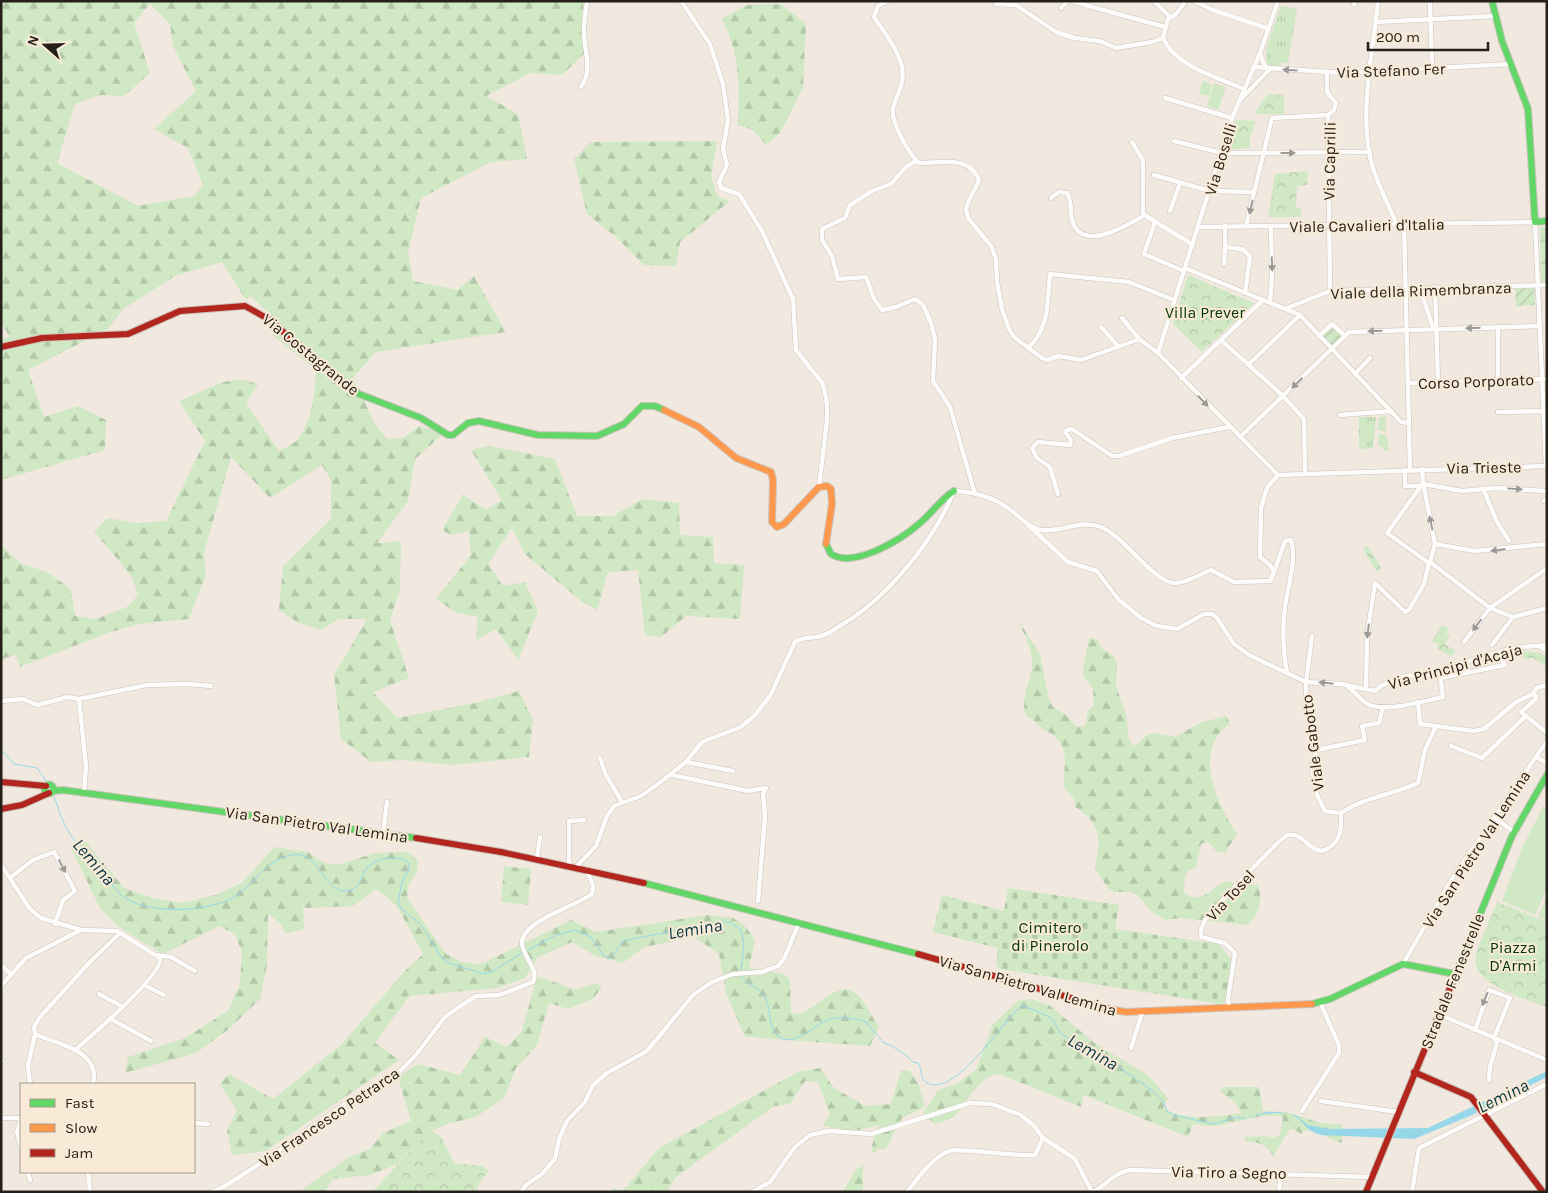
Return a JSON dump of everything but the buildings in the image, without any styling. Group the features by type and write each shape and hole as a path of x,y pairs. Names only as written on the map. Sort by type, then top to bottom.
{"street":[{"path":"581,87 585,81 588,66 584,30 587,1"},
{"path":"682,1 710,44 723,84 728,120 723,149 727,165 720,182 721,188 740,194 759,225 793,299 796,350 823,384 827,404 827,420 819,487 827,486 832,496 827,548 833,556 842,559 862,555 902,538 954,491"},
{"path":"887,1 878,6 874,17 896,51 902,67 903,83 893,108 893,118 896,127 919,163 957,163 971,168 977,174 979,181 966,209 968,218 991,246 996,258 997,282 1008,329 1028,348 1047,360 1059,356 1081,360 1140,340"},
{"path":"1062,8 1069,1 1165,27"},
{"path":"1154,1 1170,16"},
{"path":"1186,1 1176,14 1170,16 1163,38 1173,53 1184,62 1244,89"},
{"path":"1194,1 1213,10 1269,29"},
{"name":"Via Boselli","path":"1185,269 1232,118 1260,53 1278,1"},
{"path":"1378,1 1366,111 1370,152 1376,177 1397,224"},
{"path":"1430,1 1432,68"},
{"path":"1492,1 1495,16 1528,109 1536,222 1539,326 1544,379 1546,466"},
{"path":"996,4 1016,5 1056,32 1075,38 1100,41 1116,48 1152,42 1163,38"},
{"path":"1376,22 1495,16"},
{"path":"1238,102 1269,68 1260,59 1260,53"},
{"name":"Via Stefano Fer","path":"1253,67 1327,72 1371,72 1511,64"},
{"name":"Via Caprilli","path":"1327,72 1326,89 1336,103 1334,110 1328,116 1330,291"},
{"path":"1165,98 1232,118"},
{"path":"1246,226 1272,118 1328,116"},
{"path":"1132,142 1143,160 1142,209 1145,216 1193,245"},
{"path":"1174,142 1222,153 1370,152"},
{"path":"916,161 906,167 891,184 872,191 850,206 845,218 822,229 822,240 832,256 838,279 866,277 874,299 882,310 896,307 915,299 923,305 931,322 935,340 933,381 950,407 975,494"},
{"path":"1154,175 1210,191 1254,192"},
{"path":"1170,211 1180,183"},
{"path":"1051,198 1059,192 1067,193 1070,198 1073,224 1076,230 1085,236 1103,236 1145,216"},
{"path":"1536,222 1547,221"},
{"path":"1155,222 1144,254 1300,315 1403,423 1409,423"},
{"name":"Viale Cavalieri d'Italia","path":"1199,227 1536,222"},
{"path":"1404,224 1409,382 1409,423 1405,486 1422,485 1462,491 1483,488 1547,491"},
{"path":"1224,264 1225,226"},
{"path":"1270,302 1272,277 1271,226"},
{"path":"1225,247 1242,249 1250,256 1245,293"},
{"path":"1158,353 1185,269"},
{"path":"1028,348 1041,335 1050,274 1129,282 1174,300"},
{"name":"Viale della Rimembranza","path":"1286,308 1330,291 1547,285"},
{"path":"1420,288 1432,325 1436,330"},
{"path":"1435,288 1438,382"},
{"path":"1181,378 1263,300"},
{"name":"Via Costagrande","path":"1,347 42,338 128,334 180,311 245,306 270,320 309,356 338,375 359,394 414,415 448,435 453,435 468,423 479,421 538,435 597,436 624,424 642,406 655,406 699,427 736,458 771,472 773,480 772,522 777,527 784,524 819,487"},
{"path":"1248,365 1300,315"},
{"path":"1122,318 1140,340 1158,353 1278,475 1267,488 1260,516 1260,557 1263,561 1270,564 1274,572"},
{"path":"1319,336 1332,324 1345,336"},
{"path":"1240,437 1349,332 1539,326"},
{"path":"1498,327 1498,380"},
{"path":"1101,328 1119,347"},
{"path":"1222,341 1283,396 1305,421 1305,474"},
{"path":"1355,374 1370,358"},
{"name":"Corso Porporato","path":"1409,382 1544,379"},
{"path":"1340,415 1391,411"},
{"path":"1498,412 1544,411"},
{"path":"1058,494 1050,467 1037,458 1032,448 1038,442 1070,444 1071,440 1065,432 1067,430 1072,430 1112,456 1118,456 1152,443 1229,427"},
{"name":"Via Trieste","path":"1278,475 1546,466"},
{"path":"1366,689 1367,636 1375,583 1405,612 1409,610 1424,584 1435,544 1424,487 1422,485 1422,469"},
{"path":"1422,485 1387,533 1490,608 1513,617 1547,608"},
{"path":"1483,488 1497,522 1509,541"},
{"path":"954,491 975,494 1002,504 1038,530 1083,525 1098,526 1121,539 1154,573 1169,583 1182,582 1211,570 1234,582 1267,581 1272,577 1285,541 1291,540 1291,575 1283,631 1287,673"},
{"path":"573,866 596,846 612,809 622,802 640,796 672,775 686,762 702,742 741,727 756,715 770,696 795,642 806,638 819,637 844,624 890,586 928,538 948,506 954,491"},
{"name":"Viale Gabotto","path":"1024,521 1068,562 1097,571 1118,598 1141,618 1157,626 1177,629 1204,614 1212,614 1234,644 1249,655 1306,682 1306,702 1316,750 1312,770 1317,794 1325,811 1341,813"},
{"path":"1435,544 1474,552 1547,544"},
{"path":"1464,642 1490,608 1547,568"},
{"path":"1492,645 1513,617"},
{"path":"1306,682 1312,636"},
{"name":"Via Principi d'Acaja","path":"1306,682 1347,685 1375,691 1381,686 1406,676 1440,676 1444,670 1513,648 1547,645"},
{"path":"1539,646 1547,651"},
{"path":"1347,685 1365,703 1375,707 1442,697 1440,676 1505,665 1499,653"},
{"path":"1,701 23,699 37,705 68,698 79,699 147,685 188,684 211,686"},
{"path":"1418,702 1420,724 1474,730 1484,729 1516,702 1532,694 1536,688 1547,685"},
{"path":"1532,694 1536,696 1536,699 1521,711 1547,734 1547,740"},
{"path":"79,699 86,766 84,793"},
{"path":"1316,750 1365,740 1362,726 1379,723 1383,707"},
{"path":"1451,746 1482,758 1526,716"},
{"path":"1341,813 1355,803 1386,796 1418,783 1425,750 1436,726"},
{"name":"Via San Pietro Val Lemina","path":"1,809 22,805 48,791 63,790 383,833 537,858 800,923 1026,983 1098,1006 1142,1013 1229,1006 1300,1005 1320,1002 1403,964 1449,884 1547,740"},
{"path":"1536,757 1547,764"},
{"path":"600,758 606,775 622,802"},
{"path":"686,762 733,771"},
{"path":"672,775 748,791 766,788 763,794 765,816 758,902"},
{"name":"Stradale Fenestrelle","path":"1366,1192 1514,832 1547,775"},
{"path":"1,782 38,787 48,791"},
{"path":"383,833 387,802"},
{"name":"Via Tosel","path":"1229,1006 1228,999 1235,953 1225,943 1202,937 1201,930 1205,920 1286,835 1302,838 1308,846 1322,851 1333,847 1338,840 1341,813"},
{"path":"1495,818 1514,832"},
{"path":"573,866 569,821 584,820"},
{"path":"537,858 540,837"},
{"path":"11,877 33,860 54,852 75,891 63,900 55,924"},
{"path":"1,865 11,877 30,909 41,918 55,924 81,930 114,930 140,947 157,955 171,956 196,971"},
{"name":"Via Francesco Petrarca","path":"211,1192 225,1186 260,1163 343,1105 395,1076 415,1056 445,1017 459,1007 476,996 499,994 533,982 534,973 522,946 523,938 531,926 592,894 593,885 586,869"},
{"path":"521,1192 526,1185 542,1174 555,1159 559,1139 567,1121 585,1102 593,1085 607,1073 654,1044 693,995 712,982 732,974 770,970 782,962 800,923"},
{"path":"1,986 26,958 81,930"},
{"path":"30,1083 28,1065 35,1034 34,1027 40,1017 89,963 120,933"},
{"path":"75,1050 111,1019 159,967 161,961 157,955"},
{"path":"1403,964 1455,974"},
{"path":"1,965 11,974"},
{"path":"144,984 164,995"},
{"path":"1475,1030 1489,990 1510,998 1494,1038"},
{"path":"99,994 123,1007"},
{"path":"1302,1111 1339,1053 1339,1046 1320,1002"},
{"path":"1131,1048 1142,1013"},
{"path":"1438,1014 1546,1058"},
{"path":"111,1019 151,1041"},
{"path":"35,1034 75,1050 92,1064 95,1071 93,1083"},
{"path":"1489,1080 1490,1066 1497,1043 1494,1038"},
{"path":"1414,1072 1465,1093 1477,1103 1543,1192"},
{"path":"1412,1192 1419,1148 1485,1113 1547,1084"},
{"path":"1321,1101 1398,1112"},
{"name":"Via Tiro a Segno","path":"752,1192 770,1182 794,1147 810,1135 829,1131 870,1134 970,1102 992,1104 1021,1115 1036,1127 1043,1138 1076,1159 1093,1192 1105,1185 1121,1171 1130,1170 1372,1177"},
{"path":"1,1118 20,1119"},
{"path":"20,1122 17,1132 20,1144"},
{"path":"195,1123 208,1124"},
{"path":"907,1192 948,1151 1035,1155 1043,1138"},
{"path":"28,1173 30,1180"},
{"path":"88,1173 90,1192"},
{"path":"1279,1192 1281,1173"}],"green space":[{"path":"1,1 583,1 584,30 588,50 562,75 530,73 486,96 518,114 527,159 491,162 421,198 408,253 413,281 458,290 474,276 506,332 376,352 353,378 375,424 387,439 403,438 420,426 444,433 415,459 408,501 377,543 401,541 400,590 390,620 409,678 373,692 397,718 475,703 519,691 533,720 529,757 453,765 403,760 371,762 341,739 334,675 367,619 339,619 320,630 297,622 279,610 283,566 331,519 331,480 322,465 270,498 231,457 204,553 206,574 189,619 139,624 108,633 20,667 16,654 1,660 1,545 20,563 47,572 71,589 75,616 96,619 127,607 138,595 132,577 94,531 108,518 136,523 166,521 205,441 179,401 228,381 248,381 258,385 246,403 279,451 296,441 306,426 314,397 315,369 272,335 281,325 251,296 246,300 222,262 175,276 122,310 108,329 28,370 44,417 78,406 106,420 105,450 1,480 1,339 10,337 1,322","holes":["150,4 170,24 173,46 196,91 154,129 188,148 203,185 194,196 138,206 57,163 75,104 100,95 124,96 150,73 134,23"]},
{"path":"781,4 806,24 803,88 780,133 766,145 753,130 738,125 738,84 735,57 728,32 721,19 747,5"},
{"path":"1281,6 1297,9 1288,63 1281,62 1281,66 1267,65 1266,49"},
{"path":"1203,80 1212,85 1209,96 1199,94"},
{"path":"1214,83 1226,87 1218,110 1207,106"},
{"path":"1268,94 1284,95 1284,114 1254,114"},
{"path":"1236,120 1256,121 1250,137 1250,148 1226,150 1227,146 1232,145 1237,128 1233,127"},
{"path":"717,141 711,176 718,197 730,201 680,242 676,266 644,265 616,237 587,214 574,159 591,142"},
{"path":"1308,171 1307,185 1297,186 1296,208 1301,208 1301,217 1268,217 1275,174"},
{"path":"1540,227 1547,227 1547,281 1541,282"},
{"name":"Villa Prever","path":"1188,275 1254,303 1202,352 1173,324"},
{"path":"1534,288 1535,305 1516,306 1515,289"},
{"path":"1333,326 1343,336 1333,346 1323,336"},
{"path":"1359,417 1376,417 1373,448 1359,449"},
{"path":"1379,417 1386,417 1386,431 1378,430"},
{"path":"1379,434 1386,434 1389,451 1383,450 1383,447 1378,446"},
{"path":"490,446 555,459 577,516 613,516 642,499 679,503 680,535 713,537 714,563 744,565 740,619 686,616 660,638 645,635 638,570 608,572 597,610 581,601 525,554 512,528 488,564 503,586 525,582 538,611 518,660 496,629 476,640 478,617 457,613 436,599 471,555 469,531 451,535 442,530 463,495 486,510 502,500 471,450"},
{"path":"1367,545 1381,568 1376,571 1363,549"},
{"path":"1018,620 1040,654 1049,700 1053,707 1066,715 1077,727 1085,726 1088,711 1094,705 1093,689 1084,677 1083,669 1089,638 1098,640 1101,648 1114,656 1117,664 1116,686 1126,715 1129,740 1133,746 1145,736 1153,733 1175,737 1202,722 1226,716 1230,723 1220,733 1213,746 1210,758 1211,772 1218,799 1237,834 1225,853 1217,852 1207,841 1201,844 1196,868 1188,870 1185,877 1184,892 1195,898 1205,895 1226,881 1241,885 1258,885 1259,907 1251,922 1247,925 1181,918 1165,920 1152,912 1137,895 1130,892 1114,892 1108,888 1095,869 1098,841 1095,826 1084,813 1075,807 1074,799 1064,787 1065,759 1062,747 1059,741 1051,734 1033,719 1027,717 1024,703 1032,668 1032,656"},
{"path":"1442,625 1449,629 1446,633 1450,636 1445,644 1456,651 1452,656 1437,649 1439,644 1431,642"},
{"path":"1522,651 1543,653 1542,655 1547,656 1547,667 1533,658 1523,659 1523,656 1510,658 1509,655"},
{"path":"1543,807 1547,809 1547,888 1535,915 1502,901 1522,848"},
{"path":"86,842 124,888 153,898 182,903 216,895 243,882 274,847 308,852 324,863 337,865 375,853 408,852 418,860 417,872 408,886 407,898 446,954 462,962 481,964 571,920 596,932 708,915 733,918 745,926 755,940 749,968 784,974 790,979 791,1011 794,1014 802,1013 835,992 852,991 863,1000 879,1027 870,1046 745,1037 726,993 719,954 694,937 644,947 623,963 595,956 572,942 537,958 525,978 498,988 409,996 375,1043 399,1060 266,1151 232,1155 227,1130 237,1111 220,1084 229,1074 273,1099 342,1044 403,973 423,954 397,906 377,889 353,906 303,908 304,929 286,934 280,923 268,914 267,965 260,999 229,1029 196,1053 125,1073 128,1057 185,1038 229,1010 240,983 242,952 235,934 219,926 163,954 120,928 100,908 71,848"},
{"path":"504,866 531,869 528,905 501,902"},
{"name":"Cimitero di Pinerolo","path":"1008,888 1119,905 1115,929 1219,944 1232,960 1225,1001 1220,1004 1000,969 996,964 998,948 933,932 942,895 1004,911"},
{"path":"1547,895 1547,921 1538,917"},
{"name":"Piazza D'Armi","path":"1497,902 1547,922 1547,1007 1504,990 1484,977 1477,969 1476,955"},
{"path":"537,976 576,990 596,983 602,986 594,998 568,1009 549,1003 537,1045 516,1068 504,1098 476,1117 447,1124 427,1133 397,1164 370,1175 333,1179 325,1192 299,1192 349,1157 370,1149 383,1133 411,1121 398,1077 418,1064 460,1075 485,1037 507,1047 522,1031"},
{"path":"1032,999 1049,1005 1097,1045 1148,1075 1168,1098 1163,1108 1171,1112 1201,1117 1241,1113 1236,1103 1220,1091 1224,1087 1259,1087 1263,1111 1286,1112 1321,1123 1342,1124 1342,1143 1305,1130 1301,1134 1293,1129 1289,1130 1273,1156 1265,1147 1258,1143 1246,1141 1244,1137 1266,1136 1274,1138 1280,1135 1283,1118 1277,1116 1259,1117 1213,1126 1193,1124 1188,1137 1084,1095 1081,1107 999,1074 991,1076 979,1085 953,1117 934,1124 923,1113 938,1090 958,1083 976,1070 993,1024 1018,1001"},
{"path":"820,1068 834,1088 865,1106 891,1104 901,1071 909,1070 919,1085 925,1107 902,1118 886,1149 879,1149 873,1153 871,1149 878,1125 854,1131 823,1126 830,1114 818,1082 805,1081 790,1104 774,1106 676,1177 667,1192 611,1192 614,1188 623,1191 659,1148 798,1072"},
{"path":"432,1131 442,1138 454,1163 482,1166 489,1171 481,1180 476,1192 372,1192 427,1133"},
{"path":"863,1164 863,1192 843,1192 854,1172"}],"water":[{"path":"1547,1071 1547,1077 1470,1116 1414,1139 1321,1135 1311,1131 1299,1119 1280,1113 1245,1118 1267,1112 1280,1112 1297,1116 1308,1125 1329,1129 1428,1128"}],"waterway":[{"name":"Lemina","path":"1,749 14,764 37,768 47,782"},
{"name":"Lemina","path":"54,796 64,822 75,841 99,864 114,888 121,895 145,906 191,909 220,903 231,899 246,889 264,870 278,859 299,855 308,858 334,887 342,891 351,890 357,886 370,865 386,858 398,858 408,862 409,868 402,882 398,903 401,908 421,925 441,957 449,963 484,974 493,971 522,953"},
{"name":"Lemina","path":"526,951 556,935 575,930 591,937 604,956 611,958 623,941 720,922 730,922 741,930 744,944 741,972"},
{"name":"Lemina","path":"741,976 764,996 774,1031 783,1039 790,1040 796,1038 828,1020 837,1018 857,1019 866,1022 884,1043 899,1051 913,1062 918,1063 923,1079 927,1083 938,1085 951,1079 964,1069 978,1056 1022,1005 1052,1018 1060,1033 1096,1050 1153,1091 1163,1101 1167,1111 1174,1115 1213,1124 1233,1118 1245,1118"}],"traffic: fast":[{"path":"1492,1 1502,41 1528,109 1535,222 1547,221"},
{"path":"299,346 359,394 421,418 448,435 453,435 468,423 479,421 538,435 597,436 624,424 642,406 655,406 664,410"},
{"path":"826,544 831,554 841,558 865,555 890,544 912,530 954,491"},
{"path":"1452,983 1512,836 1547,775"},
{"path":"49,785 53,789 49,793 45,789 49,785"},
{"path":"53,791 63,790 416,838"},
{"path":"644,883 918,954"},
{"path":"1312,1004 1330,999 1403,964 1455,974"}],"traffic: slow":[{"path":"664,410 699,427 736,458 771,472 773,480 772,522 777,527 784,524 819,487 827,486 831,489 832,504 826,544"},
{"path":"1109,1009 1126,1012 1312,1004"}],"traffic: jam":[{"path":"1,347 42,338 128,334 180,311 245,306 270,320 299,346"},
{"path":"1,782 46,786"},
{"path":"1,809 22,805 49,793"},
{"path":"416,838 501,852 644,883"},
{"path":"918,954 1109,1009"},
{"path":"1366,1192 1452,983"},
{"path":"1414,1072 1471,1097 1543,1192"}]}
